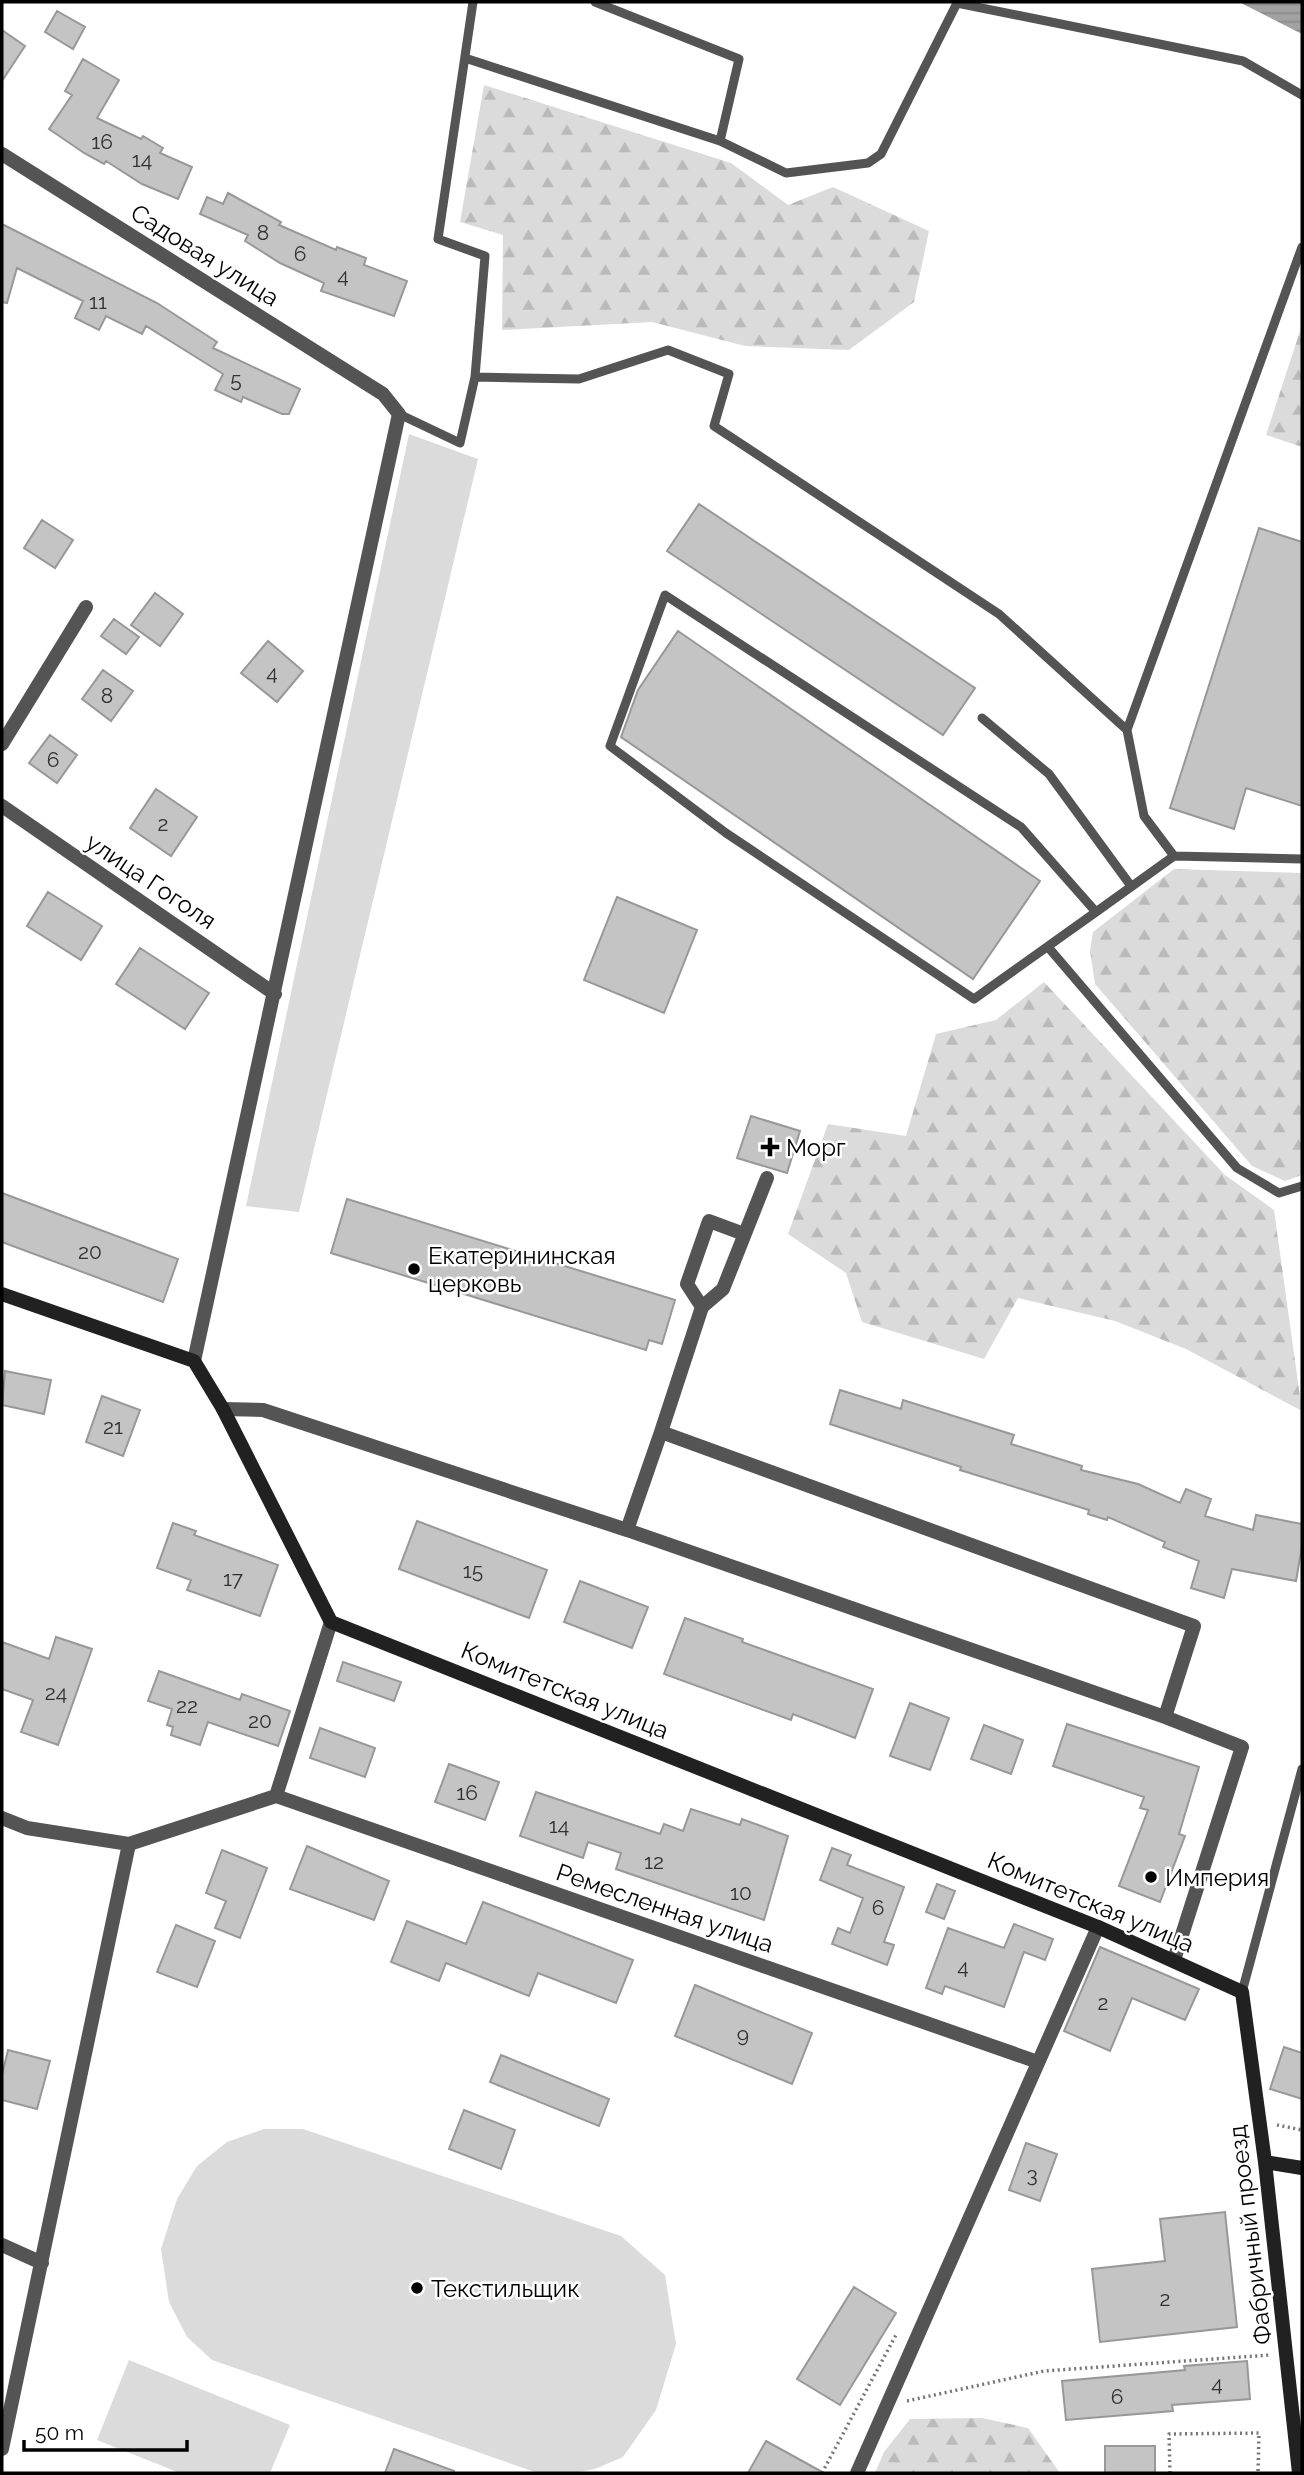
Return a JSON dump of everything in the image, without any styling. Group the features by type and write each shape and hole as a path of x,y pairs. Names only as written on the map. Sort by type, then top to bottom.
{"street":[{"name":"Садовая улица","path":"2,154 383,394 398,414"},
{"path":"194,1361 398,414"},
{"path":"2,744 86,607"},
{"name":"улица Гоголя","path":"2,806 275,994"},
{"path":"627,1530 702,1307 723,1289 767,1178"},
{"path":"702,1307 687,1284 709,1221 744,1234"},
{"path":"2,1294 194,1361 223,1409 331,1622 276,1796 129,1844 27,1829 2,1818"},
{"path":"223,1409 263,1410 627,1530 1165,1717 1242,1747 1174,1960"},
{"path":"661,1432 1194,1626 1165,1717"},
{"name":"Комитетская улица","path":"331,1622 1098,1927 1242,1992"},
{"name":"Ремесленная улица","path":"276,1796 1038,2062"},
{"path":"2,2449 129,1844"},
{"path":"858,2473 1098,1927"},
{"name":"Фабричный проезд","path":"1242,1992 1265,2162 1300,2473"},
{"path":"1265,2162 1302,2168"},
{"path":"2,2245 42,2263"}],"lane":[{"path":"398,414 460,443 475,377 485,256 438,239 473,2"},
{"path":"595,2 739,59 720,141"},
{"path":"465,58 720,141 786,173 868,163 881,154 957,4 1243,61 1302,95"},
{"path":"1174,856 1144,816 1127,730 1302,247"},
{"path":"475,377 579,379 668,350 729,374 714,426 999,614 1127,730"},
{"path":"1096,912 1021,827 664,594 610,746 726,833 974,999 1048,947 1096,912 1130,886 1174,856 1302,859"},
{"path":"982,718 1049,774 1130,886"},
{"path":"1048,947 1237,1168 1279,1193 1302,1186"},
{"path":"1242,1992 1302,1769"}],"path":[{"path":"1259,2121 1302,2130"},
{"path":"822,2473 897,2333"},
{"path":"888,2405 1044,2371 1286,2354"},
{"path":"1170,2473 1168,2434 1259,2433 1258,2473"}],"green space":[{"path":"484,85 731,163 788,205 833,187 929,231 914,302 849,350 745,346 652,322 502,330 503,235 460,222"},
{"path":"1302,325 1302,447 1266,435"},
{"path":"409,434 478,459 299,1212 246,1206"},
{"path":"1174,869 1302,873 1302,1175 1285,1181 1252,1166 1095,984 1090,951 1093,932"},
{"path":"1044,982 1225,1175 1274,1210 1302,1411 1186,1349 1115,1321 1018,1298 984,1359 862,1322 846,1273 788,1234 828,1124 906,1136 936,1034 996,1020"},
{"name":"Текстильщик","path":"264,2129 303,2129 621,2236 665,2275 676,2344 656,2410 623,2457 595,2469 572,2473 535,2472 212,2360 187,2337 169,2302 161,2249 177,2199 197,2166 227,2142"},
{"path":"129,2360 290,2425 270,2473 180,2473 97,2440"},
{"path":"982,2418 1028,2428 1060,2473 875,2473 884,2452 910,2419"}],"shaded area":[{"path":"1239,2 1302,2 1302,34"}],"building":[{"path":"57,11 85,27 73,49 45,32"},
{"path":"2,30 25,46 2,81"},
{"path":"83,59 119,80 97,118 141,139 143,136 163,148 160,153 192,167 178,199 142,184 106,161 104,164 49,129 72,95 65,91"},
{"path":"228,193 281,222 279,225 336,250 337,247 366,258 364,265 407,281 394,316 321,291 324,283 280,263 245,241 248,235 200,214 207,197 223,204"},
{"path":"2,224 157,303 217,342 213,348 300,389 289,414 282,414 243,397 241,402 215,390 223,374 146,326 142,334 106,316 99,330 75,318 83,301 17,268 7,303 2,302"},
{"path":"699,504 975,688 943,735 667,551"},
{"path":"42,520 73,540 55,568 24,548"},
{"path":"1259,528 1302,542 1302,806 1246,788 1234,829 1170,808"},
{"path":"155,593 183,614 160,646 131,625"},
{"path":"114,619 139,637 126,654 101,636"},
{"path":"678,631 1040,881 973,979 621,737 638,690"},
{"path":"268,641 303,671 277,702 241,673"},
{"path":"103,670 133,691 111,721 82,699"},
{"path":"50,735 77,755 57,783 29,763"},
{"path":"156,789 197,817 171,856 130,828"},
{"path":"48,892 102,926 81,960 27,926"},
{"path":"617,897 697,930 664,1013 584,980"},
{"path":"140,948 209,993 185,1029 116,984"},
{"path":"751,1116 800,1131 787,1173 737,1158"},
{"path":"2,1193 178,1259 163,1302 2,1242"},
{"path":"347,1199 675,1300 662,1344 649,1340 646,1350 331,1253"},
{"path":"5,1371 51,1380 44,1414 2,1405"},
{"path":"840,1390 901,1409 903,1400 1014,1435 1011,1444 1082,1466 1081,1470 1138,1484 1180,1503 1186,1489 1211,1499 1205,1516 1253,1530 1256,1515 1302,1524 1302,1546 1296,1581 1232,1569 1224,1598 1191,1588 1199,1561 1163,1547 1165,1542 1108,1517 1107,1520 1088,1514 1089,1510 960,1470 961,1467 830,1424"},
{"path":"102,1396 140,1410 123,1456 86,1442"},
{"path":"417,1521 547,1570 529,1618 399,1569"},
{"path":"173,1523 196,1531 194,1535 278,1565 260,1616 187,1590 191,1580 157,1568"},
{"path":"580,1581 648,1607 632,1648 564,1622"},
{"path":"685,1618 743,1639 742,1642 873,1689 855,1738 793,1714 791,1720 664,1674"},
{"path":"56,1637 92,1649 58,1745 21,1732 33,1700 2,1689 2,1642 49,1659"},
{"path":"343,1662 401,1682 394,1701 337,1681"},
{"path":"159,1671 240,1700 242,1694 290,1711 278,1746 208,1722 200,1745 171,1735 173,1727 167,1725 172,1709 148,1701"},
{"path":"910,1703 949,1718 930,1770 890,1756"},
{"path":"1067,1724 1199,1767 1179,1834 1185,1836 1160,1902 1119,1886 1148,1810 1140,1808 1144,1797 1053,1766"},
{"path":"984,1725 1023,1740 1011,1774 971,1759"},
{"path":"320,1728 375,1748 365,1777 310,1758"},
{"path":"449,1764 499,1782 485,1820 435,1802"},
{"path":"536,1792 660,1834 664,1824 683,1831 691,1809 740,1825 742,1819 788,1836 764,1920 616,1869 621,1853 588,1842 583,1858 520,1836"},
{"path":"307,1846 389,1881 374,1920 290,1889"},
{"path":"832,1848 851,1855 847,1865 904,1887 884,1942 894,1945 887,1965 832,1944 838,1928 850,1933 863,1898 820,1880"},
{"path":"222,1850 267,1868 240,1938 215,1928 226,1901 206,1893"},
{"path":"937,1884 955,1891 944,1919 926,1912"},
{"path":"483,1902 633,1960 616,2003 538,1973 529,1996 446,1963 439,1981 391,1962 407,1921 466,1944"},
{"path":"1014,1924 1053,1939 1045,1960 1024,1952 1004,2007 945,1986 942,1994 926,1988 948,1928 1004,1948"},
{"path":"176,1925 215,1941 197,1987 157,1972"},
{"path":"1100,1947 1199,1989 1185,2020 1132,1998 1110,2051 1064,2031"},
{"path":"695,1985 812,2033 792,2084 675,2036"},
{"path":"1284,2047 1302,2053 1302,2099 1270,2089"},
{"path":"8,2050 50,2061 37,2109 2,2100 2,2075"},
{"path":"501,2055 609,2099 599,2126 490,2082"},
{"path":"464,2110 515,2130 501,2169 449,2149"},
{"path":"1026,2143 1057,2154 1040,2201 1009,2190"},
{"path":"1225,2212 1237,2327 1100,2342 1092,2269 1165,2261 1160,2219"},
{"path":"854,2287 896,2313 840,2405 797,2379"},
{"path":"1247,2361 1250,2399 1172,2405 1173,2411 1066,2420 1062,2381 1185,2370 1184,2366"},
{"path":"766,2441 824,2473 748,2473"},
{"path":"1105,2446 1155,2446 1155,2473 1105,2473"},
{"path":"394,2449 454,2471 454,2473 385,2473"}],"place":[{"name":"Морг","path":"770,1147"},
{"name":"Екатерининская церковь","path":"414,1269"},
{"name":"Империя","path":"1151,1877"},
{"name":"Текстильщик","path":"417,2288"}]}
